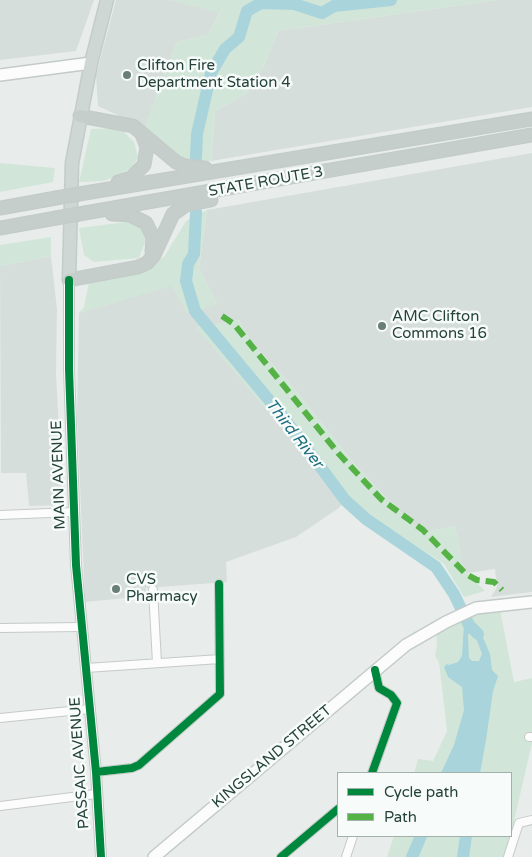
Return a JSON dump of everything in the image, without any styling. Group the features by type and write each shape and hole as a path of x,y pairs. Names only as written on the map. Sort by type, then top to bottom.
{"highway":[{"path":"80,116 125,123 141,132 166,156 176,162 193,167 225,170"},
{"name":"STATE ROUTE 3","path":"0,208 532,119"},
{"path":"79,194 131,178 139,173 147,156 147,147 141,132"},
{"name":"STATE ROUTE 3","path":"0,228 532,135"},
{"path":"69,280 138,267 147,263 154,255 168,221 173,214 186,205 396,158"},
{"path":"79,214 130,214 140,218 151,229 153,237 153,248 147,263"}],"main road":[{"name":"MAIN AVENUE","path":"69,280 70,188 80,116 107,0"},
{"path":"0,75 91,63"},
{"name":"KINGSLAND STREET","path":"154,857 406,645 464,613 532,602"}],"street":[{"name":"MAIN AVENUE","path":"69,280 69,370 74,512 80,626 86,668"},
{"path":"0,515 74,512"},
{"path":"96,772 132,768 138,765 216,699 222,687 219,584"},
{"path":"153,590 157,663"},
{"path":"0,628 80,626"},
{"path":"86,668 220,659"},
{"name":"PASSAIC AVENUE","path":"86,668 96,772 101,857"},
{"path":"372,772 397,703 392,695 379,688 375,670"},
{"path":"0,718 90,710"},
{"path":"0,806 96,794"},
{"path":"282,857 337,810"},
{"path":"508,857 519,823 532,820"},
{"path":"346,857 353,837"}],"shaded area":[{"path":"0,0 94,0 76,51 0,60"},
{"path":"116,0 169,0 220,12 208,35 177,42 145,128 98,106 96,75"},
{"path":"496,0 532,0 532,107 211,161 215,111 247,93 263,68 278,31"},
{"path":"532,153 532,592 491,597 497,587 495,569 467,573 463,569 455,526 421,533 356,466 289,382 251,342 239,320 197,328 345,500 339,508 296,537 226,562 227,582 146,588 146,596 85,602 77,416 79,313 171,285 217,304 199,268 207,210"},
{"path":"51,256 57,309 56,374 63,505 29,506 26,473 1,473 0,266"}],"green space":[{"path":"169,0 496,0 278,31 263,68 247,93 215,111 211,161 182,160 171,157 145,128 177,42 208,35 220,13"},
{"path":"120,128 134,142 138,157 132,168 104,181 79,182 91,129"},
{"path":"0,163 55,168 53,182 0,192"},
{"path":"207,210 199,268 217,304 188,314 171,286 79,313 84,307 89,282 141,269 164,257 186,221"},
{"path":"135,221 147,237 139,258 94,262 84,255 79,228"},
{"path":"51,237 51,256 0,266 0,245"},
{"path":"239,320 251,342 289,382 356,466 421,533 455,526 463,569 485,591 464,597 444,564 345,500 196,328"},
{"path":"499,605 514,682 532,678 532,743 512,830 512,772 414,772 418,759 433,761 447,731 439,662 435,656 437,644 436,628 459,615 463,622 471,618 470,611"},
{"path":"394,837 510,837 505,857 387,857"}],"water":[{"path":"471,620 481,633 490,654 492,670 498,676 493,691 480,772 441,772 454,745 464,710 462,687 448,677 444,667 447,664 458,662 462,656 464,623","holes":["470,631 475,635 482,654 479,661 472,661 469,658 468,635"]}],"waterway":[{"name":"Third River","path":"196,157 197,134 211,73 225,49 239,37 247,11 261,3 294,4 322,13 334,6 391,0"},
{"name":"Third River","path":"196,212 194,254 188,264 186,281 195,311 284,418 345,500 366,519 436,567 454,594 469,625 478,634"},
{"name":"Third River","path":"412,857 421,837"},
{"name":"Third River","path":"463,857 466,837"}],"marked path":[{"path":"222,316 234,324 338,453 381,499 423,530 466,574 477,580 494,582 502,590"}],"cycle path":[{"path":"69,280 69,369 76,565 96,772 101,857"},
{"path":"96,772 132,768 139,765 220,694 219,584"},
{"path":"372,772 397,703 391,695 379,688 375,670"},
{"path":"281,857 337,810"}],"place":[{"name":"Clifton Fire Department Station 4","path":"127,75"},
{"name":"AMC Clifton Commons 16","path":"382,326"},
{"name":"CVS Pharmacy","path":"116,589"}]}
